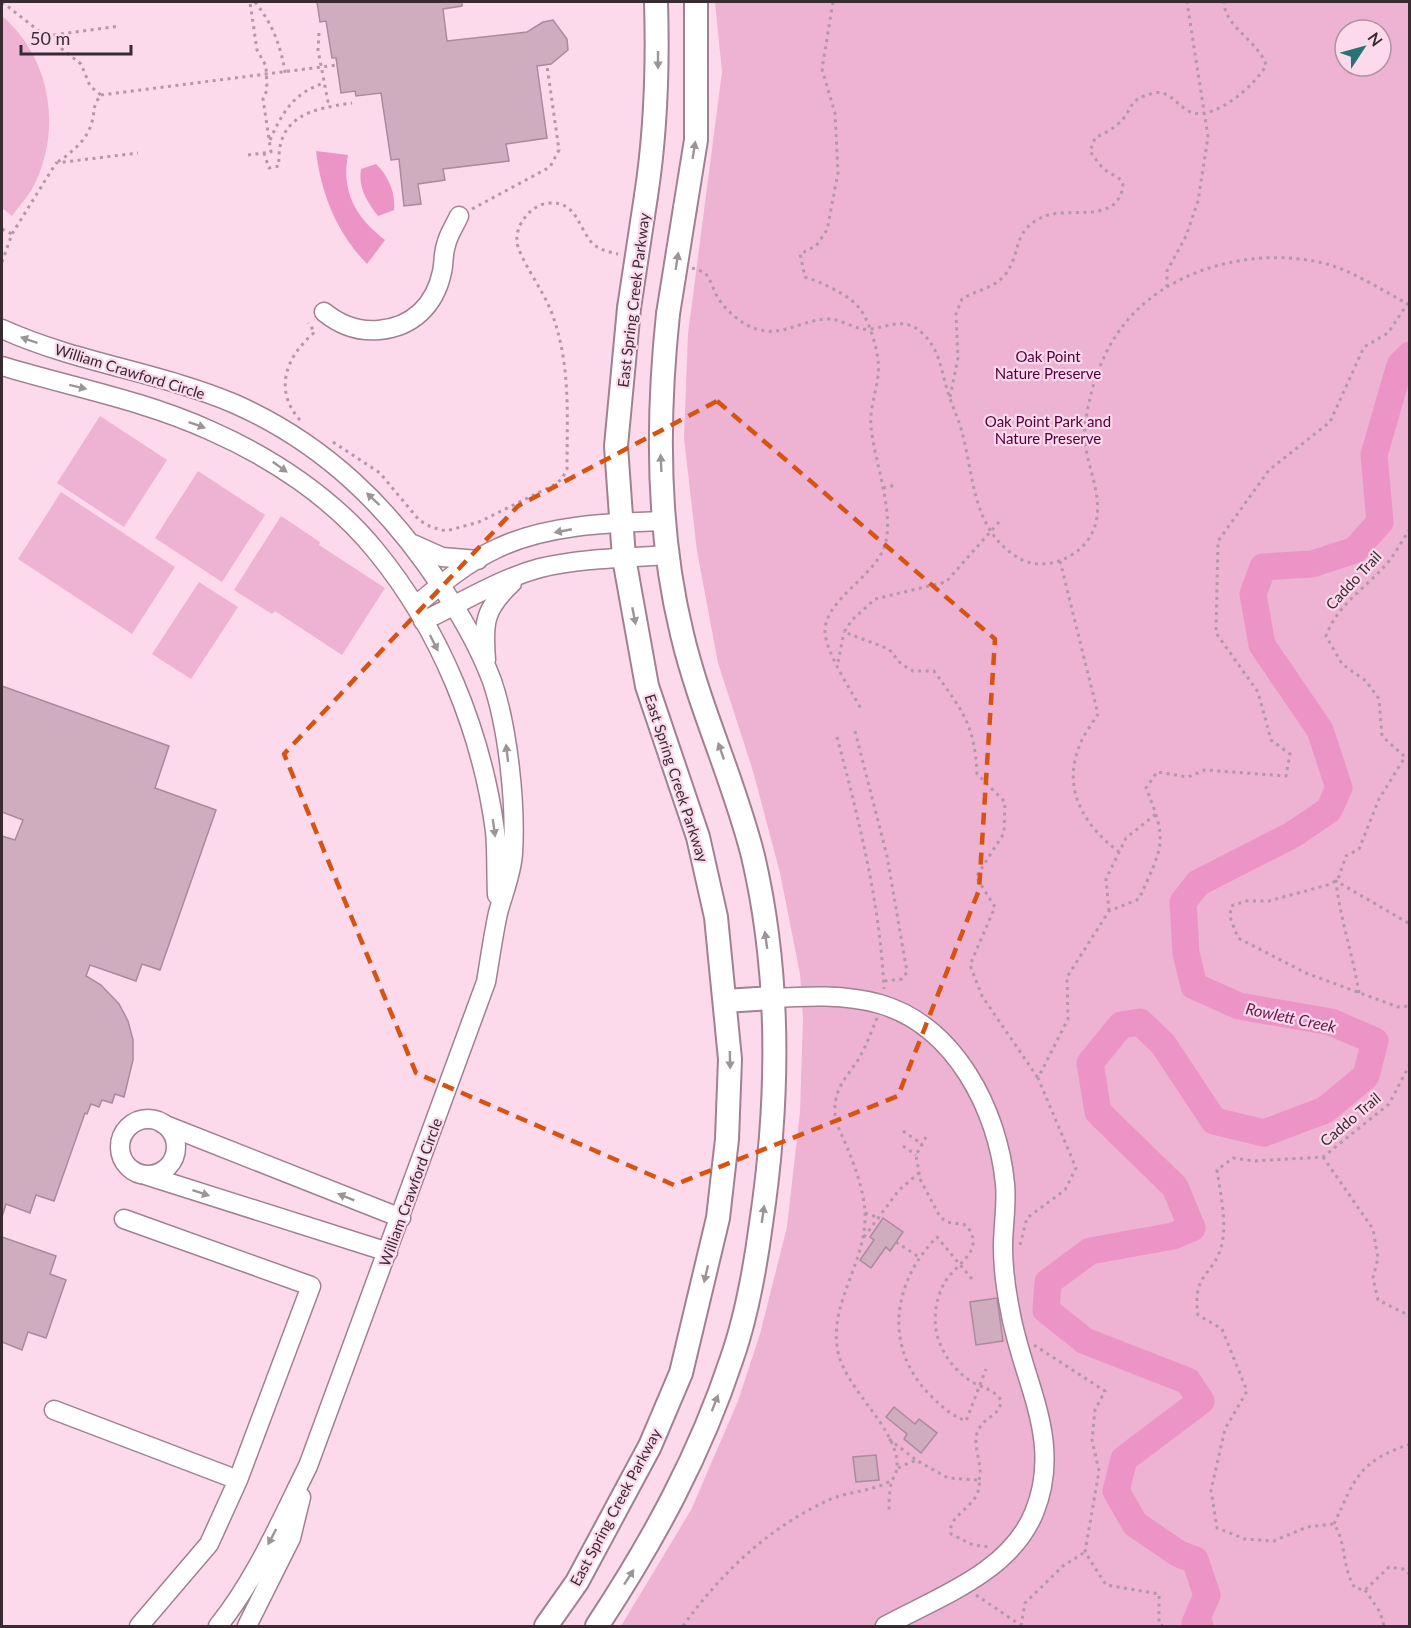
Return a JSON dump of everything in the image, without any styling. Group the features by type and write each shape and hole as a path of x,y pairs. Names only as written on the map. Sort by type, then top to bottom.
{"main road":[{"name":"East Spring Creek Parkway","path":"546,1626 577,1582 651,1446 681,1373 718,1218 727,1139 730,1059 717,917 698,837 647,686 624,558 616,446 629,308 655,139 658,60 656,2"},
{"path":"597,1626 645,1553 674,1501 703,1437 733,1356 750,1289 771,1162 776,1084 767,948 753,859 722,752 681,634 666,522 660,430 668,314 696,140 696,2"},
{"path":"725,1001 771,998"}],"lane":[{"path":"324,312 351,328 373,331 399,326 420,314 436,291 447,240 459,216"},
{"name":"William Crawford Circle","path":"2,329 77,356 195,388 243,408 288,432 335,466 377,502 411,543 454,606 492,681 505,741 512,796 513,856 498,915 486,982 308,1466 273,1536 243,1589 218,1626"},
{"name":"William Crawford Circle","path":"2,366 121,398 208,429 273,462 324,500 375,549 419,614 452,678 480,751 495,832 498,915"},
{"path":"419,614 440,585 498,548 534,536 621,522 666,522"},
{"path":"411,543 442,557 478,560"},
{"path":"419,614 454,606 520,576 573,562 669,555"},
{"path":"487,671 485,617 495,598 520,576"},
{"path":"771,998 832,997 869,1001 901,1012 919,1022 945,1045 974,1081 996,1139 1005,1184 1003,1246 1010,1312 1045,1440 1046,1465 1036,1507 1020,1537 1004,1556 984,1572 885,1626"},
{"path":"388,1252 130,1169 120,1153 123,1135 129,1127 146,1119 163,1124 401,1218"},
{"path":"146,1175 164,1170 174,1155 174,1138 163,1124"},
{"path":"124,1219 311,1286 238,1480 209,1544 139,1626"},
{"path":"54,1410 238,1480"},
{"name":"William Crawford Circle","path":"247,1626 291,1538 308,1466"}],"path":[{"path":"2,2 81,64 90,86 101,95"},
{"path":"248,155 271,152 263,99 267,90 267,74 257,50 250,2"},
{"path":"255,2 275,31 286,76"},
{"path":"833,2 822,69 835,113 838,173 827,230 816,246 800,254 805,277 824,283 859,308 869,330 878,362 877,384 871,406 871,428 883,488 887,537 884,548 870,570 836,605 826,622 827,642 861,710"},
{"path":"1167,287 1167,271 1186,236 1198,201 1208,138 1188,2"},
{"path":"950,398 958,358 956,314 962,299 997,283 1006,274 1018,237 1034,222 1065,211 1100,211 1112,207 1119,199 1124,188 1122,181 1117,175 1108,172 1090,151 1095,138 1119,124 1134,99 1157,92 1172,98 1193,113 1212,112 1250,85 1266,64 1263,56 1230,19 1224,8 1224,2"},
{"path":"46,36 120,26"},
{"path":"319,33 318,50 329,106"},
{"path":"2,262 12,234 56,163 85,137 93,120 93,105 101,95 337,65"},
{"path":"459,216 550,167 557,159 559,150 546,66"},
{"path":"270,141 280,117 290,102 305,91 324,83"},
{"path":"264,153 268,168 279,166 280,142 291,125 310,111 352,103"},
{"path":"56,163 138,153"},
{"path":"326,437 380,473 413,514 438,530 453,531 470,526 557,483 567,469 568,381 564,355 544,292 519,248 517,232 522,221 535,208 549,203 562,205 574,212 593,244 616,253"},
{"path":"2,229 12,234"},
{"path":"696,269 708,276 725,307 738,320 754,328 790,330 814,321 834,319 869,330 899,322 908,324 923,333 937,355 962,429 971,482 979,508 990,530 1006,549 1025,562 1040,564 1060,560 1076,553 1093,531 1098,510 1085,441 1088,410 1097,374 1126,322 1167,287 1195,273 1220,265 1264,258 1294,258 1324,264 1350,273 1409,303 1388,333 1364,347 1330,422 1269,470 1218,541 1216,633 1258,692 1270,740 1290,754 1286,776 1204,770 1188,777 1157,772 1146,788 1156,814 1161,850 1139,899 1109,911 1067,977 1068,1018 1038,1078"},
{"path":"307,425 291,408 285,395 283,381 296,353 315,332 308,323"},
{"path":"883,488 895,486"},
{"path":"837,664 844,632 852,620 875,599 945,582 999,522"},
{"name":"Caddo Trail","path":"1336,881 1346,856 1359,849 1379,799 1407,757 1382,736 1379,699 1366,681 1342,664 1326,636 1332,619 1358,589 1389,561 1410,529"},
{"path":"1060,560 1098,714 1078,747 1073,778 1080,811 1098,836 1119,852"},
{"path":"844,632 889,649 901,664 913,671 934,671 964,712 976,743 977,774 1005,802 1004,833 976,877 995,907 970,965 982,996 1038,1078 1076,1168 1065,1190 1026,1218 1019,1252"},
{"path":"855,731 887,856 906,972 902,979 884,981"},
{"path":"1109,911 1106,879 1119,852 1126,838 1156,814"},
{"path":"1410,924 1336,881 1269,901 1246,901 1231,906 1230,917 1238,938 1306,973 1398,1007 1410,1006"},
{"path":"1336,881 1339,911 1354,959 1359,993"},
{"name":"Caddo Trail","path":"1334,1524 1307,1527 1274,1541 1245,1539 1217,1528 1211,1490 1225,1430 1247,1391 1222,1329 1198,1316 1196,1298 1199,1281 1211,1267 1222,1243 1222,1209 1217,1170 1233,1158 1254,1161 1323,1157 1389,1104 1410,1064"},
{"path":"903,1131 922,1144"},
{"path":"926,1137 916,1155 919,1173 940,1217 966,1225 972,1232 970,1252 944,1284 935,1312 939,1341 959,1372 996,1393 1000,1400 1000,1407 979,1428 976,1436 982,1470 979,1480 980,1488 976,1498 954,1519 950,1529 951,1534 973,1545 990,1547 1004,1556"},
{"path":"903,1146 916,1155"},
{"path":"1323,1157 1373,1229 1378,1258 1373,1278 1378,1300 1410,1316"},
{"path":"919,1173 899,1190 880,1219 863,1238 840,1309 836,1327 837,1347 842,1365 853,1385 890,1439 916,1460 948,1478 979,1480"},
{"path":"865,1213 880,1219"},
{"path":"972,1279 937,1237 919,1257 904,1284 899,1304 902,1346 911,1371 919,1384 942,1408 966,1421 986,1369"},
{"path":"896,1242 919,1257"},
{"path":"1030,1342 1105,1391 1095,1410 1092,1440 1098,1471 1085,1552 1106,1585 1159,1594 1159,1624 1163,1626"},
{"path":"889,1511 893,1479 898,1468 890,1439"},
{"path":"1384,1626 1380,1612 1365,1590 1355,1588 1348,1578 1341,1534 1334,1524 1349,1489 1363,1469 1382,1454 1410,1444"},
{"path":"898,1468 916,1460"},
{"path":"683,1626 714,1586 768,1536 833,1498 884,1485 893,1479"},
{"path":"961,1585 1022,1626 1025,1603 1063,1566 1085,1552"},
{"path":"1365,1590 1389,1567 1403,1569 1410,1574"}],"highlighted area":[{"path":"717,401 995,639 979,890 898,1096 674,1185 416,1073 284,754 518,506"}],"green space":[{"name":"Oak Point Park and Nature Preserve","path":"715,2 1409,2 1409,1626 621,1626 691,1510 738,1401 760,1334 787,1227 800,1112 803,1019 800,974 780,873 753,771 718,663 697,551 684,438 688,334 722,72"},
{"path":"2,16 18,32 31,51 46,92 49,115 44,159 34,185 12,216 2,208"},
{"path":"100,416 167,460 124,527 57,483"},
{"path":"198,471 265,515 222,582 155,538"},
{"path":"61,492 175,567 132,634 18,559"},
{"path":"281,516 320,542 319,545 385,588 342,655 275,611 272,614 234,590"},
{"path":"199,582 238,607 191,679 152,654"}],"shaded area":[{"path":"316,151 348,155 347,181 353,203 366,223 385,240 367,264 347,239 332,212 318,167"},
{"path":"376,164 384,173 394,197 394,210 378,216 364,194 360,176 361,169"}],"building":[{"path":"317,2 462,2 462,6 443,9 447,41 527,32 543,22 553,20 567,39 568,50 551,64 537,66 547,138 506,144 509,161 443,169 445,180 418,184 421,204 404,206 399,159 391,160 381,93 356,96 355,91 341,93 336,58 332,58 326,21 320,22"},
{"path":"2,686 169,746 155,788 216,810 160,970 142,964 136,981 90,965 86,976 101,985 119,1004 128,1021 133,1040 133,1060 124,1097 115,1094 112,1103 102,1100 99,1107 91,1104 87,1114 85,1113 54,1201 36,1195 30,1213 6,1204 2,1217 2,836 15,840 23,820 2,812"},
{"path":"883,1218 903,1232 890,1251 886,1247 871,1268 860,1260 874,1240 870,1237"},
{"path":"2,1237 56,1256 50,1274 66,1280 46,1338 28,1332 22,1350 2,1342"},
{"path":"997,1298 1003,1341 976,1345 970,1302"},
{"path":"894,1407 915,1424 919,1419 937,1433 921,1453 904,1439 907,1434 886,1417"},
{"path":"876,1455 879,1480 856,1482 853,1457"}],"waterway":[{"name":"Rowlett Creek","path":"1200,1626 1195,1623 1207,1595 1195,1560 1179,1554 1135,1524 1116,1491 1124,1459 1201,1401 1188,1381 1085,1341 1046,1310 1048,1282 1090,1251 1173,1236 1192,1228 1175,1187 1098,1112 1090,1063 1121,1025 1140,1022 1163,1044 1214,1121 1264,1133 1325,1110 1366,1076 1375,1041 1331,1022 1239,1006 1194,986 1186,953 1183,902 1198,883 1292,835 1329,810 1339,788 1320,730 1262,645 1253,594 1263,567 1312,564 1355,550 1380,522 1374,455 1400,365 1410,355"}],"park label":[{"name":"Oak Point Nature Preserve","path":"1048,364"}]}
